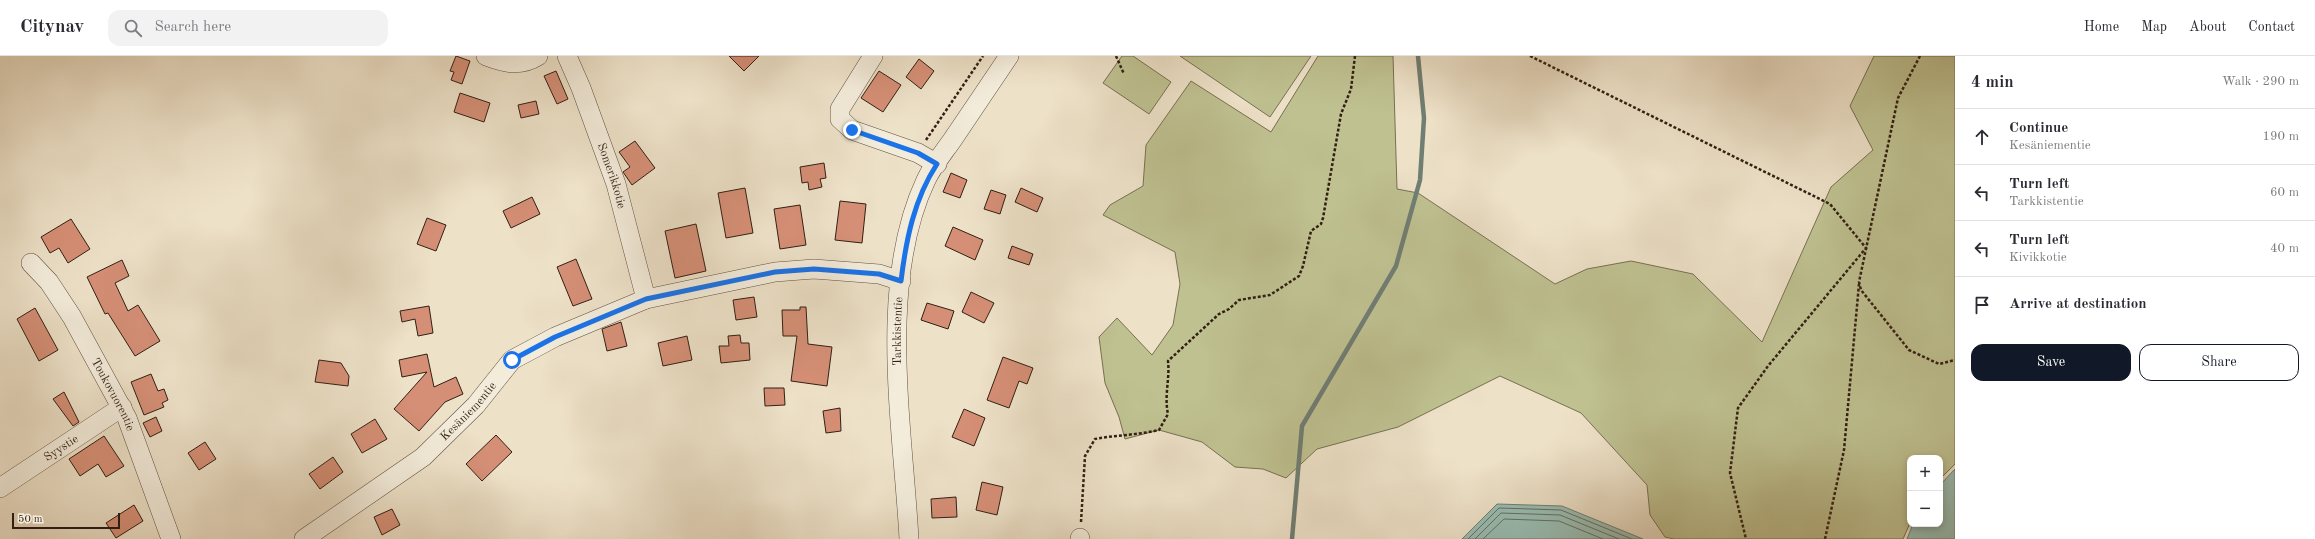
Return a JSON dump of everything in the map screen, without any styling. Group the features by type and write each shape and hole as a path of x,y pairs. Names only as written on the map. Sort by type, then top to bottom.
{"street":[{"path":"486,56 504,63 521,64 538,56"},
{"name":"Somerikkotie","path":"567,56 581,88 616,184 646,299"},
{"path":"873,56 840,110 840,119 852,130 918,153 937,164"},
{"name":"Tarkkistentie","path":"909,539 897,373 897,325 901,281 909,230 927,179 1009,56"},
{"name":"Toukovuorentie","path":"31,263 49,282 72,317 122,407 171,539"},
{"name":"Kesäniementie","path":"304,539 423,457 476,405 512,360 555,337 646,299 775,272 814,269 879,274 901,281"},
{"name":"Syystie","path":"0,488 122,407"}],"path":[{"path":"1116,56 1124,74"},
{"path":"1080,539 1085,456 1094,439 1138,435 1159,430 1168,414 1165,402 1170,376 1168,361 1219,314 1229,309 1239,300 1270,295 1299,276 1312,231 1321,224 1323,218 1341,114 1351,89 1355,56"},
{"path":"1530,56 1830,204 1866,248"},
{"path":"1825,539 1844,450 1859,282 1898,98 1920,56"},
{"path":"1746,539 1730,473 1738,408 1768,366 1866,248"},
{"path":"1859,282 1861,290 1909,350 1939,364 1955,360"}],"green space":[{"path":"1122,56 1133,56 1171,82 1149,114 1103,83"},
{"path":"1180,56 1311,56 1270,117"},
{"path":"1318,56 1393,56 1397,189 1418,193 1555,284 1587,269 1631,261 1693,274 1762,342 1831,187 1873,150 1850,106 1874,56 1955,56 1955,464 1943,476 1943,455 1907,455 1907,527 1908,527 1903,539 1674,539 1665,537 1650,515 1647,485 1581,413 1500,376 1398,427 1317,449 1286,478 1263,469 1235,467 1202,442 1159,430 1125,439 1119,417 1105,383 1099,337 1117,318 1152,355 1173,325 1180,284 1175,252 1103,215 1110,205 1143,186 1146,145 1191,81 1271,132"}],"water":[{"path":"1955,469 1955,539 1907,539 1912,527 1943,527 1943,482"},
{"path":"1497,504 1562,506 1643,539 1462,539"}],"building":[{"path":"456,56 470,61 462,84 451,80 454,72 450,71"},
{"path":"729,56 759,56 744,71"},
{"path":"919,59 934,71 921,89 906,77"},
{"path":"556,71 568,99 557,104 544,76"},
{"path":"879,71 901,85 883,112 861,98"},
{"path":"460,93 490,103 484,122 454,112"},
{"path":"536,101 539,114 521,118 518,105"},
{"path":"635,141 655,168 632,185 623,172 630,167 619,152"},
{"path":"824,163 826,178 820,179 822,187 809,190 808,182 802,183 800,167"},
{"path":"951,173 967,180 960,198 943,192"},
{"path":"745,188 753,233 726,238 718,193"},
{"path":"1021,188 1043,198 1037,212 1015,202"},
{"path":"991,190 1006,195 1000,214 984,209"},
{"path":"532,197 540,214 511,228 503,211"},
{"path":"840,201 866,204 862,243 835,240"},
{"path":"800,205 806,245 780,249 774,209"},
{"path":"427,218 446,225 436,251 417,244"},
{"path":"71,219 90,249 68,263 59,248 50,253 41,237"},
{"path":"696,224 706,271 675,278 665,231"},
{"path":"953,227 983,240 975,260 945,246"},
{"path":"1012,246 1033,254 1029,265 1008,258"},
{"path":"576,259 592,299 573,306 557,267"},
{"path":"122,260 129,276 115,283 128,311 138,305 160,341 135,356 108,313 105,314 87,277"},
{"path":"971,292 994,303 984,323 962,312"},
{"path":"754,297 757,317 736,320 733,300"},
{"path":"927,303 954,311 948,329 921,320"},
{"path":"429,306 433,333 418,336 415,319 402,322 400,311"},
{"path":"800,307 806,307 808,344 832,347 827,386 791,381 797,336 783,336 782,310 800,310"},
{"path":"35,308 58,350 39,361 17,319"},
{"path":"621,322 627,346 607,351 602,329"},
{"path":"740,335 741,343 749,343 750,360 721,363 719,346 729,346 728,336"},
{"path":"687,336 692,360 663,366 658,343"},
{"path":"427,354 434,387 456,377 463,394 445,402 419,431 394,409 427,372 402,377 399,360"},
{"path":"1003,357 1033,368 1027,384 1019,381 1009,408 987,400"},
{"path":"319,360 341,363 349,376 348,386 315,382"},
{"path":"151,374 158,391 164,389 168,400 162,403 164,407 144,415 131,382"},
{"path":"764,388 784,388 785,405 765,406"},
{"path":"64,392 79,422 73,426 53,399"},
{"path":"840,408 841,431 826,433 823,411"},
{"path":"964,409 985,418 974,446 952,437"},
{"path":"156,417 162,431 150,437 143,423"},
{"path":"375,419 387,439 362,453 351,434"},
{"path":"496,435 512,452 482,481 466,464"},
{"path":"104,436 124,466 106,477 98,464 80,476 69,459"},
{"path":"205,442 216,459 199,470 188,453"},
{"path":"333,457 343,472 320,489 309,474"},
{"path":"982,482 1003,487 997,515 976,510"},
{"path":"956,497 957,517 932,518 931,499"},
{"path":"134,505 143,521 116,538 106,523"},
{"path":"392,509 400,525 382,535 374,517"}],"waterway":[{"path":"1292,539 1302,426 1396,266 1420,180 1424,118 1418,56"}],"route":[{"path":"512,360 555,337 646,299 775,272 814,269 879,274 901,281 909,230 927,179 937,164 918,153 852,130"}]}
